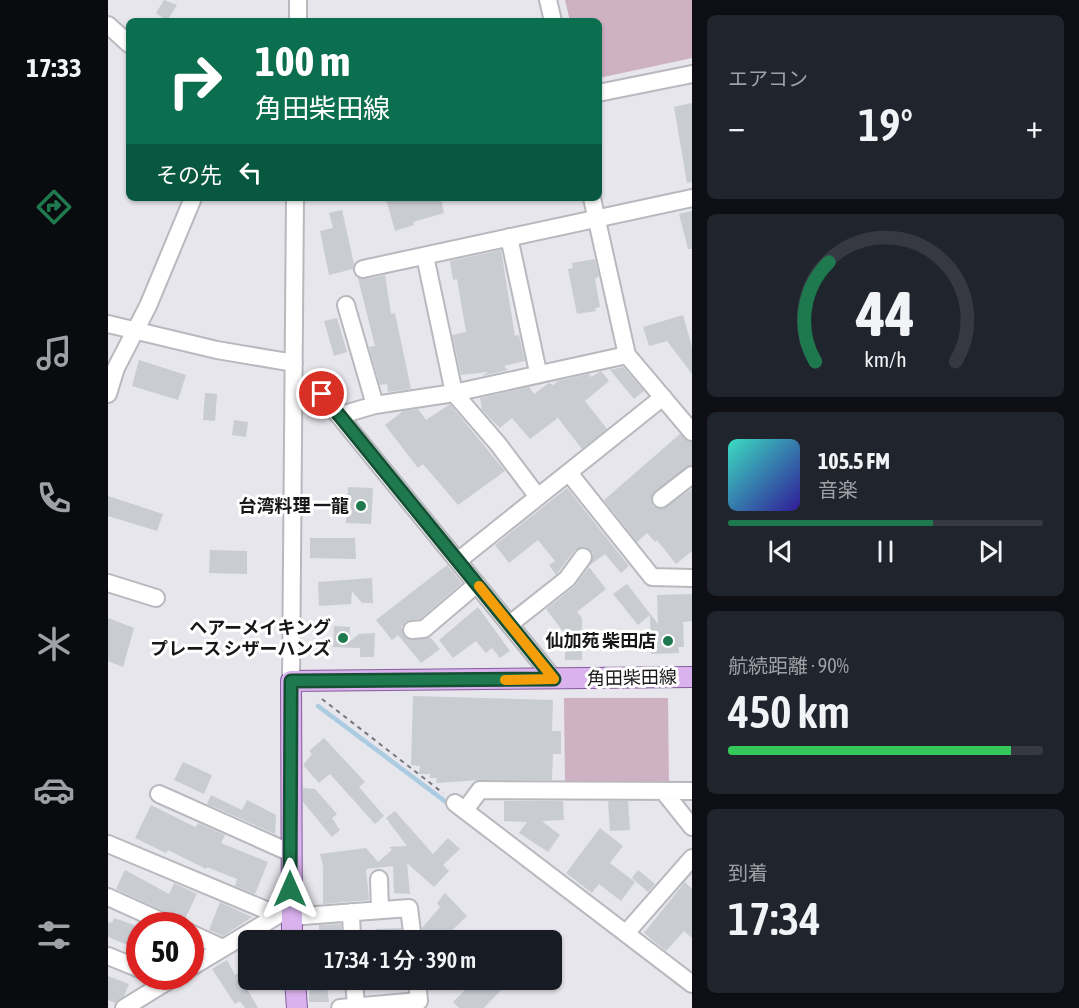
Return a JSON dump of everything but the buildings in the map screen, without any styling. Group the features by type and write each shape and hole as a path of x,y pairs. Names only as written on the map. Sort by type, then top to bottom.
{"main road":[{"name":"角田柴田線","path":"291,681 692,678"},
{"path":"290,930 286,913 291,853 291,681"},
{"path":"296,990 297,1008"}],"street":[{"path":"298,0 298,18"},
{"path":"548,0 552,18"},
{"path":"108,26 126,41"},
{"path":"602,92 692,74"},
{"path":"363,269 692,198"},
{"path":"108,394 192,201"},
{"path":"291,681 295,201"},
{"path":"593,201 627,355 692,432"},
{"path":"509,237 538,372"},
{"path":"425,256 454,393 498,444 538,496"},
{"path":"346,305 375,405"},
{"path":"108,324 133,332 217,350 294,363"},
{"path":"341,416 375,405 454,393 538,372 627,355"},
{"path":"314,385 554,679"},
{"path":"459,560 663,397"},
{"path":"568,473 652,577 692,578"},
{"path":"661,499 692,475"},
{"path":"510,624 567,579 583,557"},
{"path":"108,583 156,598"},
{"path":"412,630 424,629 477,584"},
{"path":"692,791 480,790 460,806 692,984"},
{"path":"664,792 692,827"},
{"path":"159,794 291,853"},
{"path":"108,844 286,913 409,908 412,930"},
{"path":"627,932 692,858"},
{"path":"379,879 380,910"},
{"path":"108,897 141,912"},
{"path":"351,912 352,930"},
{"path":"204,960 286,913"},
{"path":"204,939 224,948"},
{"path":"108,956 126,963"},
{"path":"124,1008 150,990"},
{"path":"352,990 348,1007 419,1001 418,990"}],"path":[{"path":"318,695 460,806"}],"shaded area":[{"path":"565,0 692,0 692,58 602,77 602,18 569,18"},
{"path":"564,698 668,698 669,785 565,785"}],"waterway":[{"path":"318,706 450,805"}],"slow traffic":[{"path":"479,586 554,679 505,680"}],"place":[{"name":"台湾料理 一龍","path":"361,506"},
{"name":"ヘアーメイキング プレース シザーハンズ","path":"343,638"},
{"name":"仙加苑 柴田店","path":"668,641"}],"route":[{"path":"290,889 291,681 554,679 322,394"}]}
